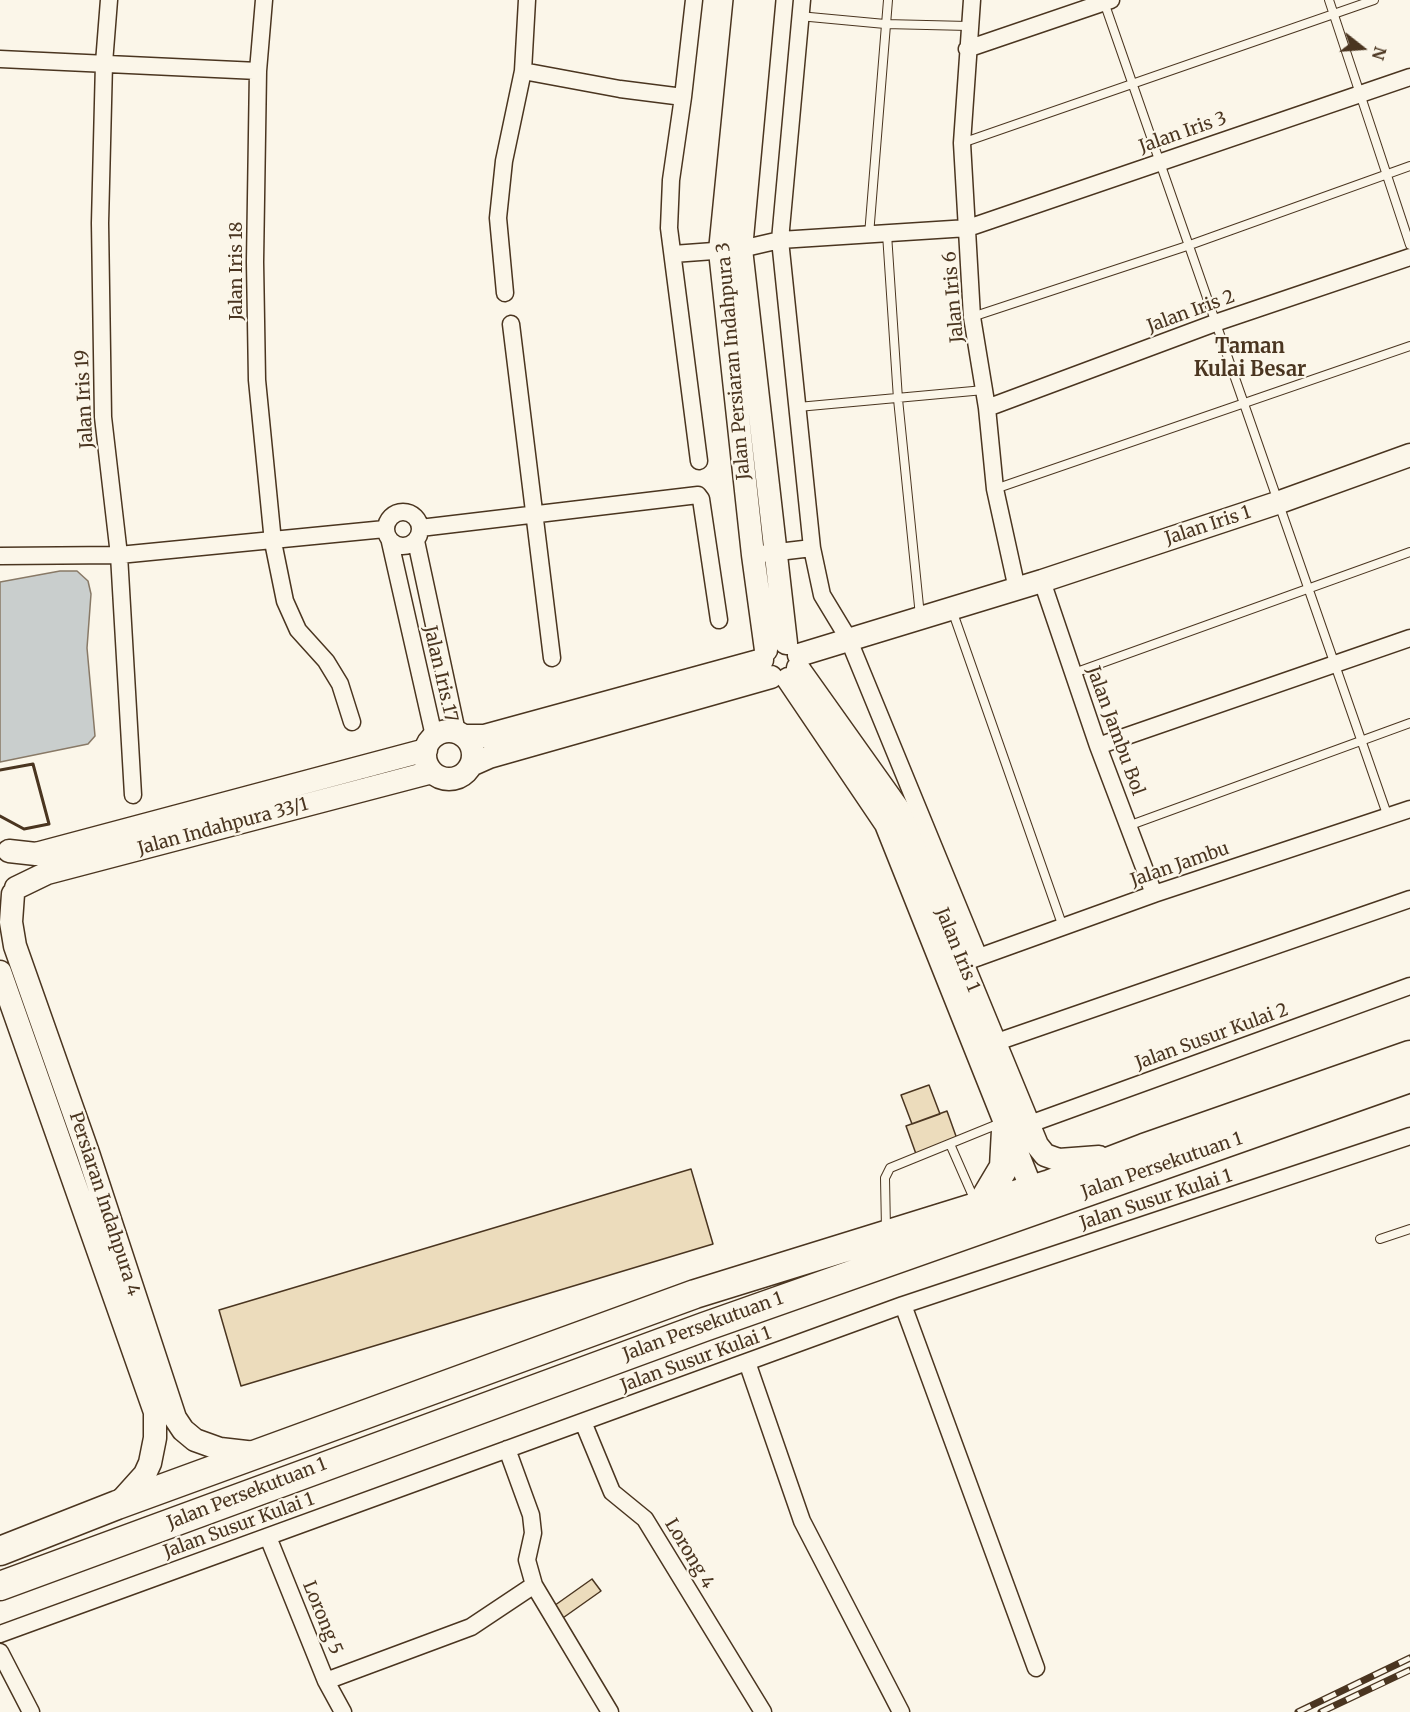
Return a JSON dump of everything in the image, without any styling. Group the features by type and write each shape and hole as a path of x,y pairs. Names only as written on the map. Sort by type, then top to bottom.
{"highway":[{"name":"Jalan Persekutuan 1","path":"0,1551 117,1505 695,1294 1032,1190 1144,1148 1410,1055"},
{"name":"Jalan Persekutuan 1","path":"0,1586 704,1327 1057,1203 1403,1087"},
{"path":"979,1205 1004,1167 1012,1126"},
{"path":"1032,1190 1057,1203"}],"street":[{"name":"Jalan Iris 19","path":"109,0 104,63 100,223 103,417 119,555 133,795"},
{"name":"Jalan Iris 18","path":"264,0 258,71 255,262 257,380 273,542 285,601 293,620 298,630 326,660 340,684 352,722"},
{"path":"505,292 498,218 504,161 523,71 528,0"},
{"path":"694,0 671,180 669,228 699,460"},
{"name":"Jalan Persiaran Indahpura 3","path":"746,0 730,250 753,555 781,662"},
{"name":"Jalan Persiaran Indahpura 3","path":"764,0 730,250 775,552 781,662"},
{"name":"Jalan Iris 6","path":"972,0 968,26 962,143 972,317 987,408 995,489 1017,589"},
{"path":"967,49 1107,1"},
{"path":"800,8 780,240 812,548 822,595 848,638 971,960"},
{"path":"0,59 258,71"},
{"path":"523,71 620,90 683,97"},
{"name":"Jalan Iris 3","path":"673,254 730,250 780,240 968,228 1410,77"},
{"name":"Jalan Iris 2","path":"987,408 1215,323 1410,257"},
{"path":"511,324 552,658"},
{"name":"Jalan Iris 1","path":"781,662 848,638 951,606 1042,581 1277,503 1410,454"},
{"path":"0,556 119,555 388,535 400,547 418,535 536,513 698,495 701,499 719,620"},
{"path":"388,535 391,516 401,512 416,518 418,535"},
{"name":"Jalan Iris 17","path":"388,535 407,620 430,743"},
{"name":"Jalan Iris 17","path":"418,535 432,618 461,734"},
{"path":"753,555 812,548"},
{"name":"Jalan Jambu Bol","path":"1042,581 1098,746 1154,894"},
{"path":"1098,746 1410,638"},
{"path":"781,662 489,757 471,765 460,776 453,779 438,776 428,766 430,743 441,732 484,736 781,662"},
{"name":"Jalan Iris 1","path":"781,662 899,810 971,960 994,1043 1012,1126 1032,1190"},
{"name":"Jalan Iris 1","path":"781,662 886,824 1012,1126 1045,1155 1059,1160 1095,1158 1144,1148"},
{"path":"461,734 472,750 471,765"},
{"name":"Jalan Indahpura 33/1","path":"4,849 36,854 430,743"},
{"name":"Jalan Indahpura 33/1","path":"10,895 47,873 432,772"},
{"name":"Jalan Jambu","path":"971,960 1154,894 1410,809"},
{"name":"Persiaran Indahpura 4","path":"4,849 18,866 10,895 10,921 15,946 88,1153 175,1418 183,1430 195,1440 220,1449 262,1453"},
{"path":"994,1043 1410,899"},
{"name":"Persiaran Indahpura 4","path":"0,972 155,1412 155,1437 150,1463 145,1474 117,1505"},
{"name":"Jalan Susur Kulai 2","path":"1012,1126 1407,989"},
{"name":"Jalan Susur Kulai 1","path":"0,1634 903,1305 1410,1136"},
{"path":"903,1305 1036,1668"},
{"path":"747,1362 802,1521 901,1712"},
{"name":"Lorong 4","path":"583,1422 612,1492 645,1519 763,1712"},
{"path":"507,1449 531,1515 533,1533 527,1560 534,1585 610,1712"},
{"name":"Lorong 5","path":"268,1537 327,1681 343,1712"},
{"path":"327,1681 471,1627 534,1585"},
{"path":"0,1652 31,1712"}],"lane":[{"path":"868,235 888,0"},
{"path":"1329,0 1410,245"},
{"path":"962,143 1374,0"},
{"path":"1107,1 1158,162 1388,817"},
{"path":"800,8 885,24 968,26"},
{"path":"972,317 1187,246 1410,166"},
{"path":"887,234 898,399 920,616"},
{"path":"995,489 1410,346"},
{"path":"798,407 984,390"},
{"path":"1074,674 1410,552"},
{"path":"951,606 1063,927"},
{"path":"1128,825 1410,723"},
{"path":"887,1236 885,1178 890,1168 950,1144 1012,1126"},
{"path":"950,1144 979,1205"},
{"path":"1380,1239 1410,1229"}],"shaded area":[{"path":"60,571 77,571 88,581 91,594 87,648 95,736 88,744 0,762 0,582"}],"building":[{"path":"929,1085 940,1114 912,1124 901,1095"},
{"path":"947,1111 957,1139 916,1154 906,1126"},
{"path":"691,1169 713,1244 241,1386 219,1310"},
{"path":"592,1579 601,1591 560,1620 551,1608"}],"railway":[{"path":"1298,1712 1410,1658"},
{"path":"1321,1712 1410,1670"}],"wall":[{"path":"0,770 33,764 49,824 24,829 0,816"}],"district":[{"name":"Taman Kulai Besar","path":"1250,358"}]}
